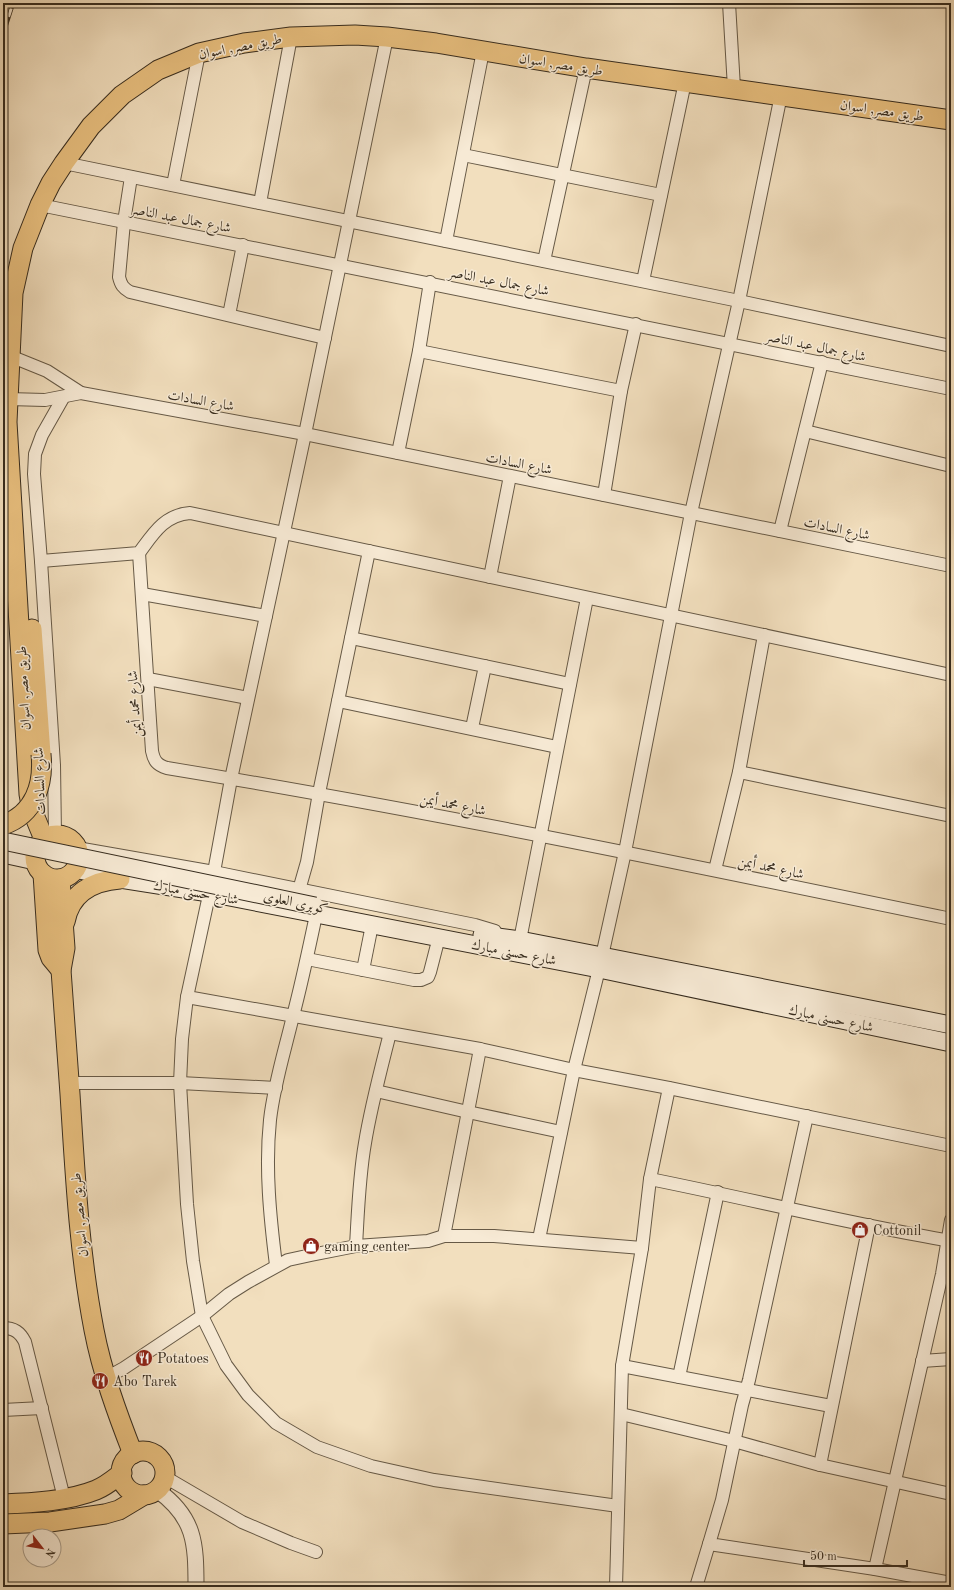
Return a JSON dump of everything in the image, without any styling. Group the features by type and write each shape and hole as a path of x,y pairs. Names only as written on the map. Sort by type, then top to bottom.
{"main road":[{"name":"طريق مصر, اسوان","path":"133,1454 118,1416 106,1378 94,1331 86,1283 80,1232 61,970 65,948 64,929 51,857 37,825 29,794 7,422 13,293 23,248 40,205 64,163 91,126 122,95 158,70 199,53 244,43 291,36 355,35 387,37 586,68 951,120"},
{"path":"3,825 19,817 29,807 36,796 41,782 43,769 20,474 18,456 7,422"},
{"path":"66,836 77,848 79,859 51,857 66,836"},
{"name":"كوبرى العلوى","path":"3,841 316,910 520,940"},
{"name":"شارع حسنى مبارك","path":"3,854 51,857 120,879 316,910 372,925 601,962 951,1025"},
{"name":"طريق مصر, اسوان","path":"51,857 48,950 51,958 61,970"},
{"path":"64,929 66,915 72,902 81,892 93,884 106,880 120,879"},
{"name":"شارع حسنى مبارك","path":"520,940 601,962 951,1043"},
{"path":"3,1524 50,1522 105,1514 119,1510 149,1488 165,1470 159,1457 153,1453 139,1451 133,1454 125,1462 122,1472 123,1480 149,1488"},
{"path":"3,1504 83,1495 97,1490 122,1472"},
{"path":"3,1514 50,1512 71,1509 149,1488"}],"street":[{"path":"729,3 734,88"},
{"path":"260,203 291,36"},
{"path":"387,37 350,222 248,698 214,872 187,997 182,1039 180,1083 187,1204 193,1261 202,1316 226,1365 248,1395 276,1423 317,1447 371,1466 434,1480 618,1506"},
{"path":"446,241 483,51"},
{"path":"172,185 199,53"},
{"path":"544,261 586,68"},
{"path":"643,281 685,82"},
{"path":"539,1239 574,1070 601,962 625,852 672,617 691,513 739,301 781,95"},
{"path":"463,155 661,195"},
{"name":"شارع جمال عبد الناصر","path":"64,163 643,281 951,346"},
{"path":"131,177 124,222 119,277 120,284 124,288 130,292 325,338"},
{"name":"شارع جمال عبد الناصر","path":"40,205 341,264 951,389"},
{"path":"229,315 243,245"},
{"path":"398,453 419,352 430,282"},
{"path":"604,495 621,391 636,324"},
{"path":"419,352 621,391"},
{"name":"شارع السادات","path":"10,356 47,371 81,393 305,434 951,566"},
{"path":"780,531 822,362"},
{"name":"شارع السادات","path":"8,399 45,400 63,398 81,393"},
{"name":"شارع السادات","path":"51,857 54,765 34,474 36,454 42,435 63,398"},
{"path":"805,431 951,466"},
{"path":"490,577 510,476"},
{"path":"41,561 139,553 162,525 171,518 180,514 190,513 672,617 951,675"},
{"path":"299,890 307,862 319,794 369,551"},
{"name":"شارع محمد أيمن","path":"139,553 152,751 156,762 167,768 319,794 625,852 951,919"},
{"path":"142,594 266,616"},
{"path":"520,940 587,598"},
{"path":"715,870 739,772 764,635"},
{"path":"351,638 570,684"},
{"path":"472,728 485,666"},
{"path":"148,679 248,698"},
{"path":"338,701 557,747"},
{"path":"739,772 951,816"},
{"name":"شارع حسنى مبارك","path":"3,834 51,857"},
{"name":"شارع حسنى مبارك","path":"77,848 214,872 475,925 520,940"},
{"path":"276,1266 270,1222 268,1159 270,1120 316,910"},
{"path":"363,970 372,925"},
{"path":"306,959 414,980 424,979 428,977 430,972 439,937"},
{"path":"187,997 480,1049 574,1070 670,1088 951,1146"},
{"path":"356,1246 365,1144 390,1033"},
{"path":"444,1236 480,1049"},
{"path":"69,1083 180,1083 276,1088"},
{"path":"616,1587 622,1366 642,1248 650,1179 670,1088"},
{"path":"376,1091 561,1132"},
{"path":"696,1587 722,1500 807,1116"},
{"path":"650,1179 718,1192 786,1209 949,1240"},
{"path":"679,1377 718,1192"},
{"path":"875,1569 942,1274 949,1240 951,1220"},
{"path":"820,1465 868,1225"},
{"path":"106,1378 124,1368 202,1316 229,1294 288,1260 356,1246 428,1241 444,1236 494,1236 642,1248"},
{"path":"3,1328 17,1331 22,1335 30,1358 64,1498"},
{"path":"922,1361 951,1359"},
{"path":"622,1366 746,1391 831,1406"},
{"path":"3,1410 42,1408"},
{"path":"621,1414 734,1441 820,1465 951,1494"},
{"path":"149,1488 242,1522 316,1552"},
{"path":"149,1488 172,1500 183,1514 191,1530 195,1548 196,1587"},
{"path":"709,1544 875,1569 951,1583"}],"railway":[{"path":"3,34 13,3"}],"place":[{"name":"Cottonil","path":"860,1230"},
{"name":"gaming center","path":"311,1246"},
{"name":"Potatoes","path":"144,1358"},
{"name":"Abo Tarek","path":"100,1381"}]}
